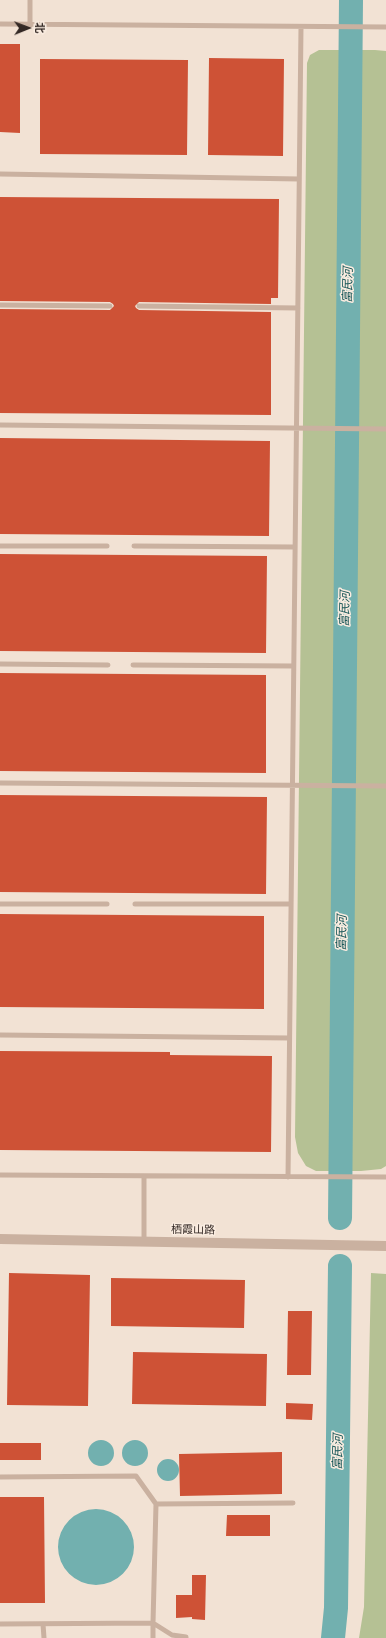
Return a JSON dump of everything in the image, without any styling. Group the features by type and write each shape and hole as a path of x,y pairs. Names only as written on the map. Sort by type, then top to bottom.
{"street":[{"name":"栖霞山路","path":"0,1239 386,1246"}],"lane":[{"path":"30,0 30,25"},
{"path":"0,24 386,27"},
{"path":"288,1177 301,27"},
{"path":"0,174 299,179"},
{"path":"0,305 110,306"},
{"path":"139,306 298,308"},
{"path":"0,425 386,429"},
{"path":"0,546 107,546"},
{"path":"134,546 295,547"},
{"path":"0,664 108,665"},
{"path":"133,665 293,666"},
{"path":"0,783 386,786"},
{"path":"0,904 107,904"},
{"path":"135,904 291,904"},
{"path":"0,1035 289,1038"},
{"path":"0,1175 386,1177"},
{"path":"144,1176 144,1241"},
{"path":"0,1478 136,1476 156,1504 153,1638"},
{"path":"156,1504 293,1503"},
{"path":"0,1624 153,1622 172,1635 186,1638"},
{"path":"43,1624 44,1638"}],"green space":[{"path":"319,50 386,51 386,1166 381,1169 361,1171 316,1171 306,1166 298,1153 295,1137 307,63 310,55"},
{"path":"371,1273 386,1274 386,1638 359,1638 364,1607"}],"water":[{"path":"101,1440 110,1444 114,1453 110,1462 101,1466 92,1462 88,1453 92,1444"},
{"path":"135,1440 144,1444 148,1453 144,1462 135,1466 126,1462 122,1453 126,1444"},
{"path":"168,1459 172,1460 178,1466 178,1474 172,1480 168,1481 164,1480 158,1474 157,1470 158,1466 164,1460"},
{"path":"96,1509 111,1512 123,1520 131,1532 134,1547 131,1562 123,1574 111,1582 96,1585 81,1582 69,1574 61,1562 58,1547 61,1532 69,1520 81,1512"}],"building":[{"path":"0,44 20,44 20,133 0,132"},
{"path":"209,58 284,59 283,156 208,155"},
{"path":"40,59 188,60 187,155 40,154"},
{"path":"0,197 279,199 278,298 271,298 271,304 139,302 135,306 139,310 271,312 271,415 0,413 0,309 110,310 114,306 110,302 0,301"},
{"path":"0,438 270,441 269,536 0,534"},
{"path":"0,554 267,556 266,653 0,651"},
{"path":"0,673 266,675 266,773 0,771"},
{"path":"0,795 267,797 266,894 0,892"},
{"path":"0,914 264,916 264,1009 0,1007"},
{"path":"0,1051 170,1052 170,1055 272,1056 271,1152 0,1150"},
{"path":"9,1273 90,1275 88,1406 7,1405"},
{"path":"111,1278 245,1280 244,1328 111,1326"},
{"path":"288,1311 312,1311 311,1375 287,1375"},
{"path":"133,1352 267,1354 266,1406 132,1404"},
{"path":"286,1403 313,1404 312,1420 286,1419"},
{"path":"0,1443 41,1443 41,1460 0,1460"},
{"path":"282,1452 282,1494 180,1496 179,1454"},
{"path":"0,1497 44,1497 45,1603 0,1603"},
{"path":"227,1515 270,1515 270,1536 226,1536"},
{"path":"192,1575 206,1575 205,1620 192,1619 192,1617 176,1618 176,1595 192,1595"}],"waterway":[{"name":"富民河","path":"340,1218 351,0"},
{"name":"富民河","path":"333,1638 336,1608 340,1266"}]}
